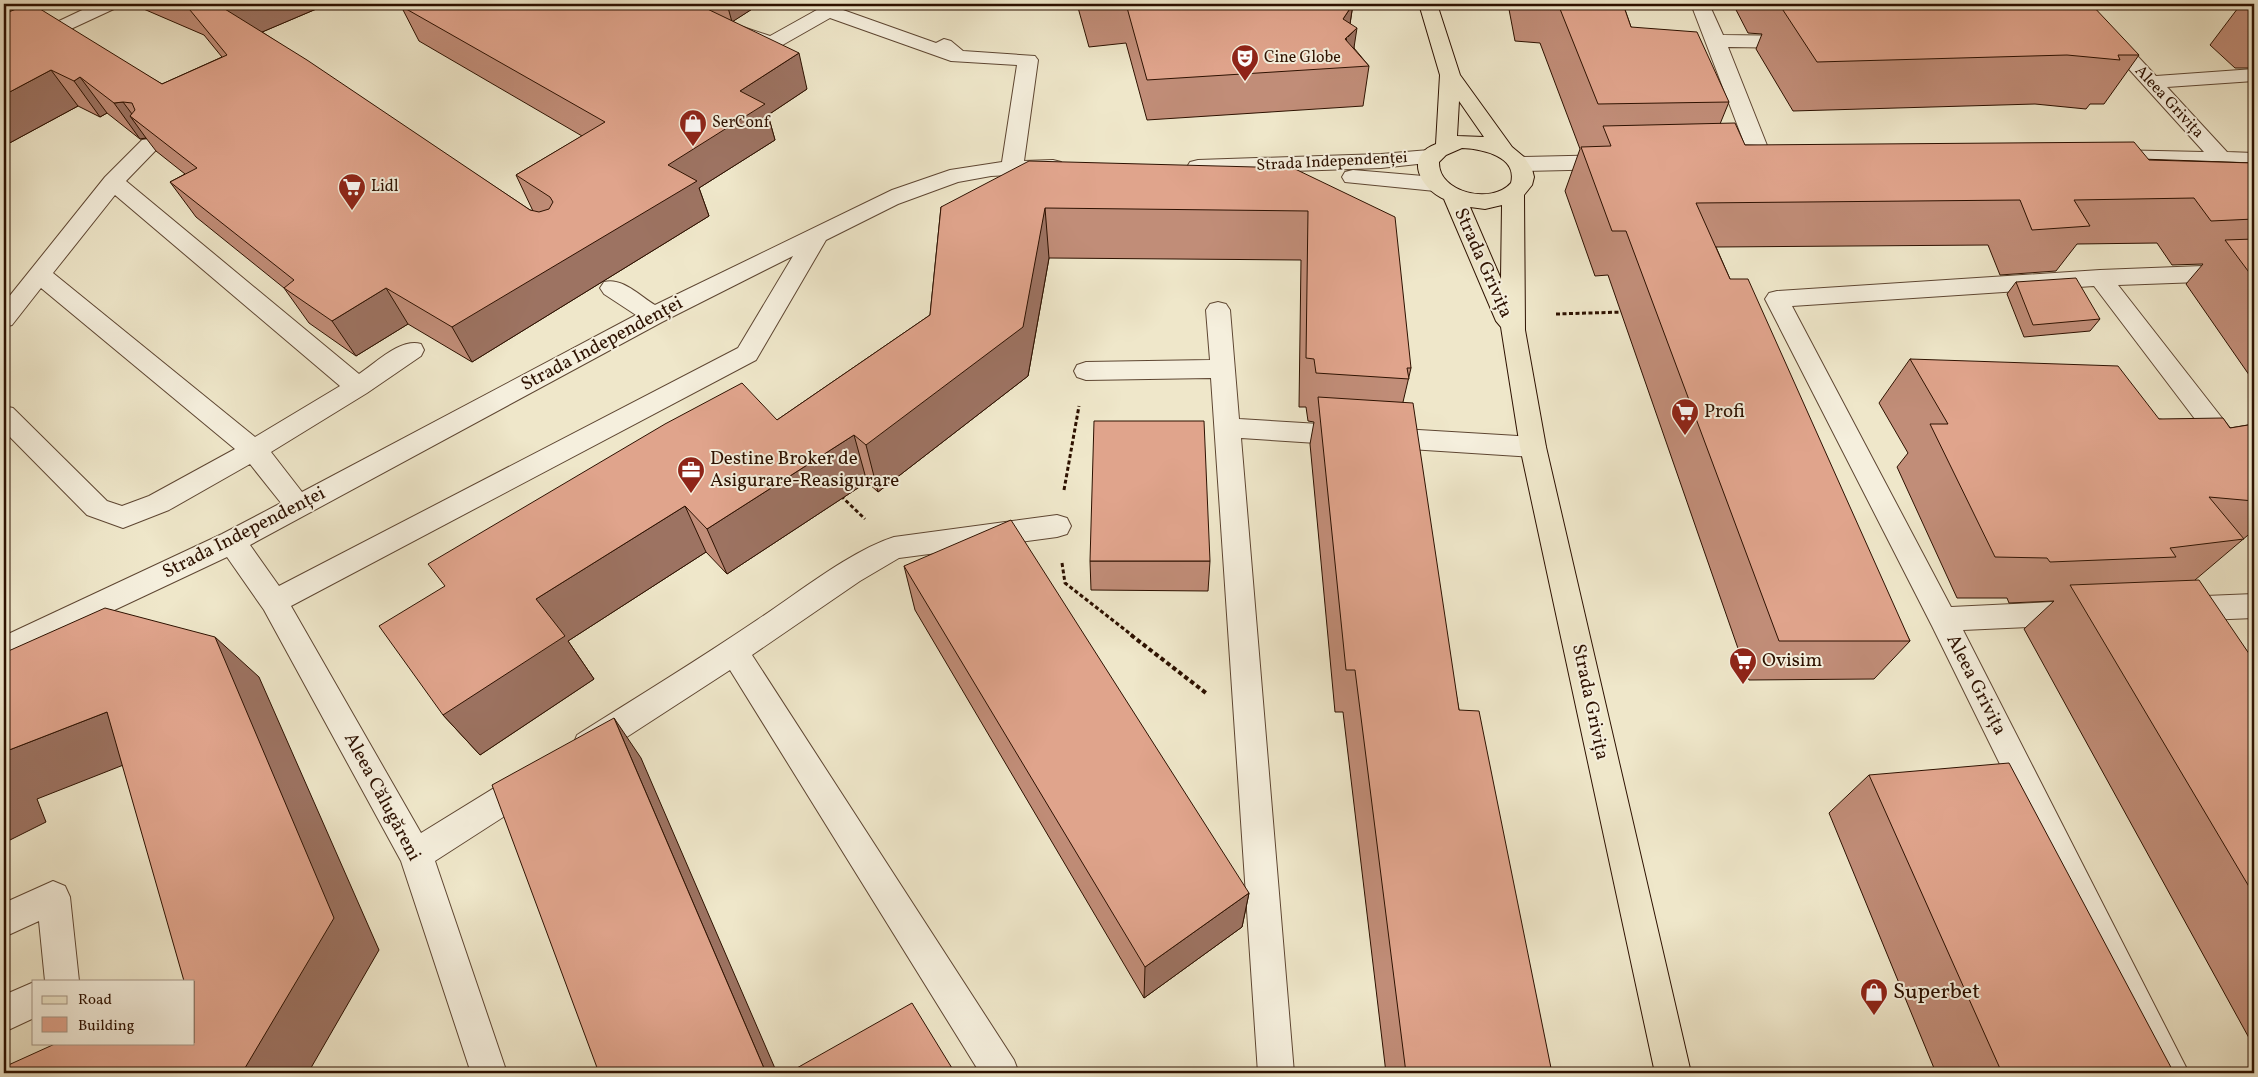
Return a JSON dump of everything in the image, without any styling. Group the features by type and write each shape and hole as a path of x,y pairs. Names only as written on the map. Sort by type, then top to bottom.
{"main road":[{"path":"1428,4 1450,75 1524,175 1521,185 1513,194 1486,202 1469,200 1445,190 1428,175 1426,166 1438,151 1450,75"},
{"path":"1438,151 1475,142 1490,145 1512,157"},
{"name":"Strada Grivița","path":"1445,190 1512,330"},
{"name":"Strada Grivița","path":"1513,194 1512,330 1533,447 1673,1073"}],"street":[{"path":"4,54 109,4"},
{"path":"1700,4 1761,158"},
{"name":"Aleea Grivița","path":"2079,4 2107,46 2151,82 2220,157 2254,205"},
{"path":"726,28 772,43 829,10 958,57 1028,60 1012,168"},
{"path":"928,31 958,57"},
{"path":"1716,41 1813,42"},
{"path":"2151,82 2254,74"},
{"path":"4,319 113,182 149,145"},
{"name":"Strada Independenței","path":"1177,167 1381,161 1438,151"},
{"path":"1512,157 1632,161"},
{"path":"2091,157 2220,157 2254,159"},
{"name":"Strada Independenței","path":"1235,166 1445,190"},
{"name":"Strada Independenței","path":"4,650 232,542 654,316 890,199 926,184 971,172 1012,168 1080,167"},
{"path":"113,182 358,387"},
{"path":"274,602 747,354 818,234"},
{"path":"2100,278 2254,272"},
{"path":"40,275 254,450 298,506"},
{"path":"2100,278 2254,478"},
{"name":"Aleea Grivița","path":"2100,278 1777,299 1943,619 2171,1073"},
{"path":"612,288 654,316"},
{"path":"1218,310 1276,1073"},
{"path":"4,415 97,508 123,517 159,503 254,450 358,387 412,350"},
{"path":"1086,371 1222,369"},
{"path":"1226,428 1533,447"},
{"path":"416,855 734,652 850,573 894,548 1057,526"},
{"name":"Aleea Călugăreni","path":"232,542 274,602 416,855 489,1073"},
{"path":"2157,610 2254,606"},
{"path":"1943,619 2099,612"},
{"path":"734,652 1001,1073"},
{"path":"4,920 53,897 62,980"},
{"path":"4,1014 32,1000"}],"path":[{"path":"1556,314 1629,312"},
{"path":"1086,371 1057,526 1065,583 1249,728"},
{"path":"840,494 894,548"}],"building":[{"path":"32,4 162,84 227,55 185,4 224,4 220,6 307,60 530,210 539,212 549,209 553,202 550,197 516,175 605,122 401,6 405,4 697,4 799,53 740,91 765,104 668,165 697,181 452,327 386,288 332,321 284,288 294,280 170,182 197,168 130,116 135,110 132,103 114,103 80,77 74,81 51,70 4,95 4,14"},
{"path":"1086,4 1126,4 1087,8"},
{"path":"1126,4 1353,4 1343,19 1357,28 1345,39 1369,66 1147,80"},
{"path":"1558,4 1623,4 1631,27 1697,32 1729,102 1598,104"},
{"path":"1757,4 1775,4 1774,8 1759,8"},
{"path":"1779,4 2091,4 2139,55 2118,55 2120,60 2067,55 1817,62"},
{"path":"2246,4 2254,4 2254,11"},
{"path":"1735,123 1745,145 2134,142 2149,160 2254,163 2254,219 2211,221 2194,198 2074,200 2090,226 2032,230 2020,200 1696,203 1730,279 1748,279 1910,641 1779,641 1626,231 1612,231 1581,147 1611,146 1603,126"},
{"path":"1029,161 1293,168 1395,217 1411,368 1407,368 1409,379 1316,373 1314,359 1306,358 1308,211 1045,208 1023,327 866,445 854,435 707,529 685,506 536,599 565,636 443,715 379,626 445,586 428,564 665,424 742,383 777,420 930,315 941,207"},
{"path":"2254,239 2254,279 2225,240"},
{"path":"2076,278 2100,319 2033,325 2016,282"},
{"path":"1910,359 2118,366 2159,419 2223,418 2230,428 2254,424 2254,501 2209,497 2244,539 2170,548 2176,557 2050,562 2047,558 1995,557 1930,424 1948,424"},
{"path":"1318,397 1413,403 1459,710 1479,711 1552,1073 1406,1073 1355,670 1346,670"},
{"path":"1094,421 1204,421 1210,561 1090,561"},
{"path":"1011,520 1249,893 1145,967 904,566"},
{"path":"2199,580 2254,661 2254,895 2070,585"},
{"path":"105,608 215,637 334,918 242,1073 4,1073 4,1067 55,1044 195,1044 195,980 184,980 107,712 4,752 4,653"},
{"path":"614,718 766,1073 599,1073 492,785"},
{"path":"2009,763 2174,1073 2002,1073 1869,775"},
{"path":"912,1003 955,1073 788,1073"}],"place":[{"name":"Cine Globe","path":"1245,82"},
{"name":"SerConf","path":"693,147"},
{"name":"Lidl","path":"352,211"},
{"name":"Profi","path":"1685,436"},
{"name":"Destine Broker de Asigurare-Reasigurare","path":"691,494"},
{"name":"Ovisim","path":"1743,685"},
{"name":"Superbet","path":"1874,1016"}]}
